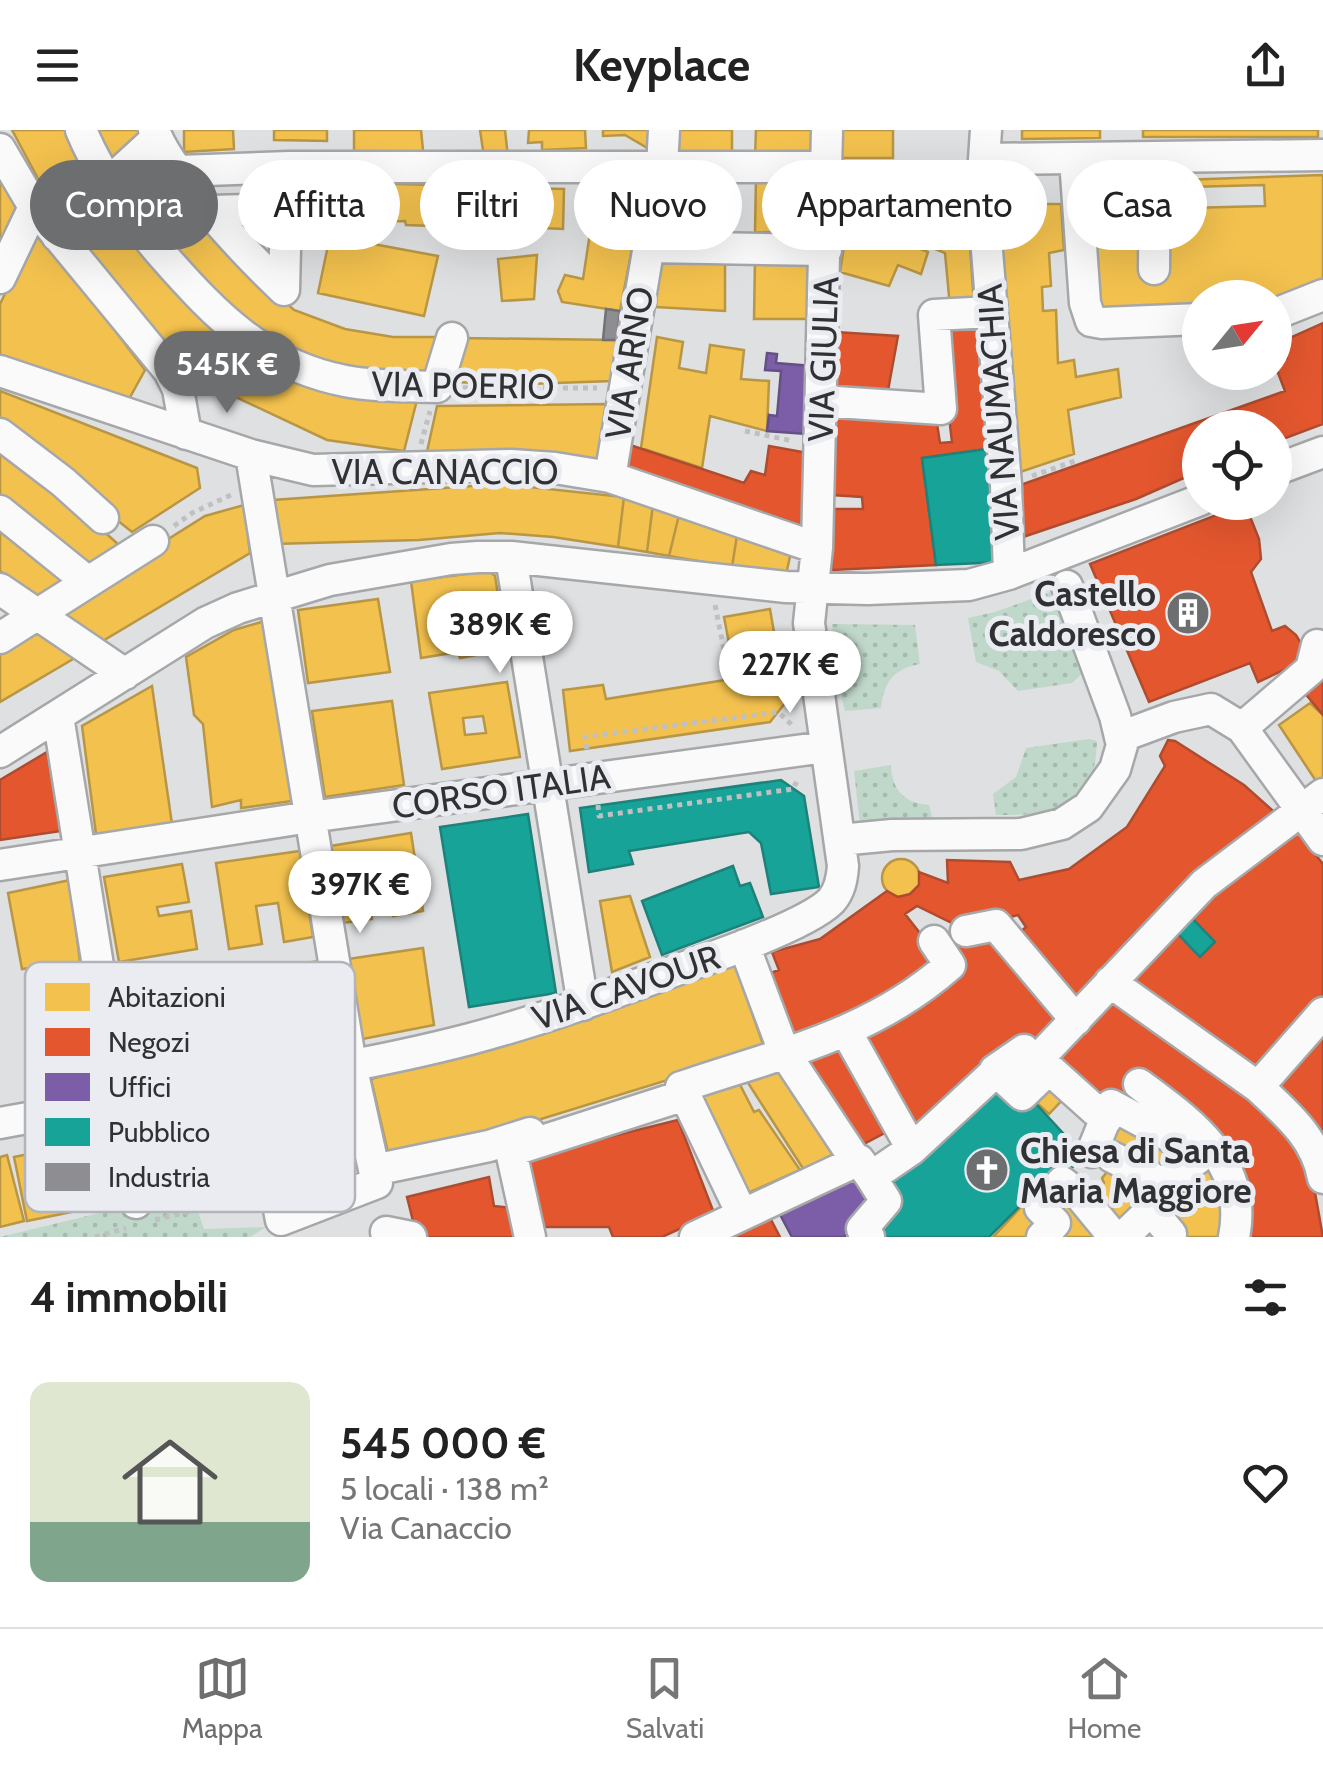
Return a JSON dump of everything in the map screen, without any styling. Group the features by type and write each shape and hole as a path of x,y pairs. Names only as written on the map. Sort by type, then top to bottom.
{"street":[{"name":"VIA POERIO","path":"81,130 96,160"},
{"name":"VIA ARNO","path":"662,160 664,130"},
{"name":"VIA GIULIA","path":"826,130 826,160"},
{"path":"133,160 155,134 172,160"},
{"path":"986,144 1075,159 1120,144 1155,158 1323,155"},
{"name":"VIA NAUMACHIA","path":"986,144 982,189 1010,574"},
{"path":"0,149 30,200"},
{"path":"1154,268 1155,158"},
{"path":"1075,159 1085,304 1091,320 1102,323 1182,320"},
{"path":"400,167 574,168"},
{"path":"0,278 30,215"},
{"path":"218,219 238,240"},
{"path":"69,250 170,372 178,388 186,434"},
{"name":"VIA POERIO","path":"162,250 210,309 243,336 288,362 348,382 437,387"},
{"path":"247,250 284,290 285,250"},
{"name":"VIA ARNO","path":"610,477 647,250"},
{"name":"VIA GIULIA","path":"826,250 811,641 840,840"},
{"path":"1292,308 1323,296"},
{"path":"822,402 943,421 933,305 991,312"},
{"path":"437,387 452,338"},
{"name":"VIA CANACCIO","path":"0,371 186,434 254,470 512,465 610,477 817,548"},
{"path":"0,434 102,518"},
{"path":"254,470 334,962"},
{"path":"0,752 205,623 274,596 330,580 433,562 512,557 811,587 970,585 1010,574 1182,507"},
{"path":"0,512 88,582"},
{"path":"0,638 153,540"},
{"path":"512,557 583,1004"},
{"path":"840,840 1021,834 1062,824 1088,807 1106,785 1119,758 1120,736 1068,586"},
{"path":"0,589 124,674"},
{"path":"1242,728 1311,668 1317,644"},
{"path":"1120,736 1211,709 1242,728 1312,801 1323,840"},
{"path":"58,716 97,962"},
{"name":"CORSO ITALIA","path":"0,865 310,816 825,747"},
{"path":"695,1237 742,1214 912,1150 992,1075 1036,1060 1204,884 1312,801"},
{"name":"VIA CAVOUR","path":"355,1072 583,1004 744,946 832,900 841,884 840,840"},
{"path":"966,931 996,925 1076,1020"},
{"path":"530,1237 511,1152 846,1032 890,1010 950,965 934,941"},
{"path":"744,946 784,1052 886,1201 866,1233"},
{"path":"1110,982 1258,1087 1312,1143 1323,1178"},
{"path":"1258,1087 1323,1012"},
{"path":"846,1032 912,1150"},
{"path":"1036,1060 1109,1112 1204,1152"},
{"path":"1138,1084 1173,1110 1235,1190 1239,1212 1234,1237"},
{"path":"355,1086 376,1177"},
{"path":"355,1187 376,1177 683,1091"},
{"path":"683,1091 742,1214"},
{"path":"1109,1112 1102,1154 1147,1174 1160,1211"},
{"path":"0,1123 25,1118"},
{"path":"1160,1211 1204,1152"},
{"path":"355,1190 376,1177"},
{"path":"1042,1237 1055,1224 1040,1208 1062,1182 1071,1186 1114,1237"},
{"path":"1123,1237 1151,1210 1160,1211"},
{"path":"279,1212 281,1220 299,1212"},
{"path":"280,1237 320,1212"}],"path":[{"name":"VIA POERIO","path":"437,387 599,388"},
{"path":"414,467 437,387"},
{"path":"745,430 820,447"},
{"path":"1006,485 1075,461"},
{"path":"192,513 254,470"},
{"path":"710,579 730,675"},
{"path":"587,749 585,737 778,712 795,728"},
{"path":"598,805 600,816 793,789"},
{"path":"95,1237 192,1212"}],"green space":[{"path":"1067,586 1095,662 1072,683 1018,691 999,671 976,662 968,618"},
{"path":"832,624 915,625 920,664 903,669 892,678 881,708 845,711 837,678"},
{"path":"1097,741 1095,765 1089,783 1069,805 1037,813 996,815 993,794 1016,777 1026,748"},
{"path":"891,765 897,789 913,802 929,805 933,821 860,825 854,771"},
{"path":"104,1212 198,1212 204,1229 266,1227 250,1237 0,1237"}],"building: Abitazioni":[{"path":"12,130 77,130 90,160 30,160 30,164"},
{"path":"94,130 141,130 117,160 108,160"},
{"path":"184,130 233,130 234,149 184,152"},
{"path":"274,130 327,130 327,141 274,140"},
{"path":"354,130 421,130 424,160 354,160"},
{"path":"480,130 505,130 508,157 484,157"},
{"path":"529,130 585,130 586,148 542,150 542,142 528,143"},
{"path":"603,130 656,130 656,153 625,135 603,136"},
{"path":"675,130 732,130 732,154 674,154"},
{"path":"756,130 815,130 815,156 755,156"},
{"path":"836,130 893,130 893,158 836,158"},
{"path":"1022,130 1100,130 1100,138 1022,139"},
{"path":"1143,130 1318,130 1318,137 1143,137"},
{"path":"152,150 160,160 141,160"},
{"path":"1323,175 1323,286 1292,302 1292,280 1182,280 1182,310 1100,309 1097,250 1207,250 1207,179"},
{"path":"756,177 762,177 762,232 755,232"},
{"path":"0,180 21,208 0,255"},
{"path":"400,184 420,185 420,226 406,225 400,221"},
{"path":"1264,185 1265,206 1207,208 1207,186"},
{"path":"554,189 564,189 563,229 554,229"},
{"path":"1047,204 1061,204 1064,250 1049,253 1051,286 1042,287 1043,311 1056,310 1058,363 1074,360 1076,377 1118,369 1121,397 1068,410 1074,454 1011,475 996,250 1047,250"},
{"path":"218,231 256,277 294,310 345,329 393,337 443,337 424,383 298,361 201,287 169,250 218,250"},
{"path":"30,242 30,250 54,250 145,370 129,399 0,357 0,304"},
{"path":"400,249 438,256 424,316 318,293 327,250"},
{"path":"82,250 157,250 282,366 419,392 404,451 327,440 189,375"},
{"path":"587,250 632,250 620,311 562,302 558,291 565,275 583,279"},
{"path":"843,250 928,252 921,274 898,265 889,286 840,272"},
{"path":"938,250 970,250 974,305 950,307 945,253"},
{"path":"537,255 534,299 502,301 498,259"},
{"path":"658,258 725,259 725,311 656,307"},
{"path":"755,260 811,262 811,319 754,319"},
{"path":"657,337 683,342 679,368 706,373 710,345 744,350 741,379 769,381 767,431 710,416 702,468 641,448"},
{"path":"460,338 617,340 613,381 448,382"},
{"path":"0,391 197,468 200,488 132,532 0,427"},
{"path":"608,404 599,467 425,461 437,406"},
{"path":"0,446 46,479 120,546 85,572 0,503"},
{"path":"501,484 624,497 618,547 500,533 419,540 274,544 273,500"},
{"path":"624,497 653,504 647,552 618,547"},
{"path":"653,504 680,511 669,556 647,552"},
{"path":"244,505 250,553 101,642 57,609 205,516"},
{"path":"680,511 738,529 732,567 669,556"},
{"path":"0,517 76,577 42,600 0,571"},
{"path":"738,529 792,547 786,575 732,567"},
{"path":"489,571 495,576 506,645 481,648 481,654 460,658 458,652 421,658 411,581"},
{"path":"378,599 390,672 308,683 298,610"},
{"path":"770,609 786,702 770,722 570,751 563,690 603,685 606,699 725,680 734,670 724,617"},
{"path":"268,620 292,801 241,808 241,800 212,807 203,724 194,715 186,657 234,630"},
{"path":"33,624 80,655 0,702 0,644"},
{"path":"507,682 520,757 442,769 429,693","holes":["483,716 486,733 465,735 463,718"]},
{"path":"152,686 172,824 96,834 82,726"},
{"path":"392,701 404,785 325,797 312,711"},
{"path":"1310,703 1323,715 1323,781 1318,784 1279,725"},
{"path":"411,833 423,911 393,916 388,884 367,887 372,919 342,923 330,846"},
{"path":"300,851 313,937 284,942 278,903 256,906 262,944 229,949 216,863"},
{"path":"901,859 914,865 920,878 914,891 901,897 888,891 882,878 888,865"},
{"path":"182,864 189,902 157,907 159,916 191,911 197,949 119,962 104,877"},
{"path":"70,880 80,962 25,962 22,969 8,893"},
{"path":"630,896 650,957 612,972 600,901"},
{"path":"423,948 434,1025 363,1039 355,1030 355,962 341,960"},
{"path":"734,961 765,1050 512,1128 389,1157 371,1079 473,1050"},
{"path":"781,1058 842,1149 804,1170 743,1075"},
{"path":"733,1071 754,1112 759,1110 800,1170 748,1193 687,1086"},
{"path":"1047,1076 1067,1095 1049,1114 1027,1094"},
{"path":"1116,1111 1192,1158 1163,1180 1100,1150"},
{"path":"1213,1153 1228,1237 1176,1237 1165,1187"},
{"path":"7,1155 24,1221 0,1227 0,1157"},
{"path":"25,1155 25,1211 14,1157"},
{"path":"1115,1163 1162,1196 1117,1233 1088,1198 1104,1183 1102,1178"},
{"path":"1063,1186 1108,1237 1055,1237 1047,1206"},
{"path":"1024,1204 1047,1225 1034,1237 993,1237"},
{"path":"25,1212 72,1212 27,1221"}],"building: Negozi":[{"path":"982,321 987,449 922,458 936,565 832,570 832,509 863,509 862,497 832,495 831,410 936,417 940,443 952,442 938,322"},
{"path":"1323,323 1323,424 1292,436 1292,410 1232,410 1292,390 1292,337"},
{"path":"835,332 898,336 887,396 833,390"},
{"path":"1182,428 1182,479 1136,499 1017,539 1012,488"},
{"path":"624,443 744,483 751,471 765,475 769,446 808,453 807,527 620,465"},
{"name":"Castello Caldoresco","path":"1204,520 1251,520 1261,559 1251,572 1272,631 1285,626 1305,650 1299,663 1258,682 1250,663 1149,702 1090,564"},
{"path":"1323,675 1323,715 1303,691"},
{"path":"1168,740 1244,785 1281,818 1073,1013 1011,940 1026,927 1018,915 982,925 958,926 917,906 905,914 945,965 791,1047 765,975 779,970 772,952 820,939 887,891 898,897 910,894 919,885 919,872 948,883 947,860 1010,862 1019,880 1069,869 1127,827 1165,766 1160,756"},
{"path":"47,752 61,831 0,840 0,780"},
{"path":"1289,822 1323,864 1323,1005 1259,1077 1118,981"},
{"path":"992,931 1067,1016 915,1138 854,1036 957,972 943,946"},
{"path":"1116,991 1253,1094 1290,1136 1296,1132 1307,1148 1323,1237 1239,1237 1244,1208 1235,1170 1216,1142 1173,1102 1132,1076 1123,1082 1167,1109 1206,1145 1198,1152 1161,1124 1050,1065 1083,1023"},
{"path":"1323,1021 1323,1150 1267,1086"},
{"path":"844,1039 896,1127 856,1148 795,1055"},
{"path":"678,1120 714,1213 662,1237 613,1237 609,1227 538,1227 524,1158"},
{"path":"489,1177 494,1206 513,1208 518,1237 417,1237 407,1197"},
{"path":"768,1214 780,1237 723,1237"}],"building: Uffici":[{"path":"767,353 777,354 776,363 812,366 806,434 767,431 769,415 777,416 781,371 765,370"},
{"path":"853,1166 877,1203 844,1237 792,1237 776,1207"}],"building: Pubblico":[{"path":"987,449 1004,562 936,565 922,458"},
{"path":"781,780 804,796 819,887 771,894 761,843 749,832 629,851 633,864 589,872 580,808"},
{"path":"528,814 556,993 469,1007 440,827"},
{"path":"733,866 740,886 750,883 763,917 662,955 642,901"},
{"path":"1193,919 1215,942 1200,957 1178,934"},
{"name":"Chiesa di Santa Maria Maggiore","path":"998,1078 1027,1094 1083,1155 1034,1211 1024,1202 989,1237 879,1237 888,1185"}],"building: Industria":[{"path":"606,309 620,311 617,340 603,340"}],"place":[{"name":"Castello Caldoresco","path":"1188,613"},
{"name":"Chiesa di Santa Maria Maggiore","path":"987,1170"}]}
